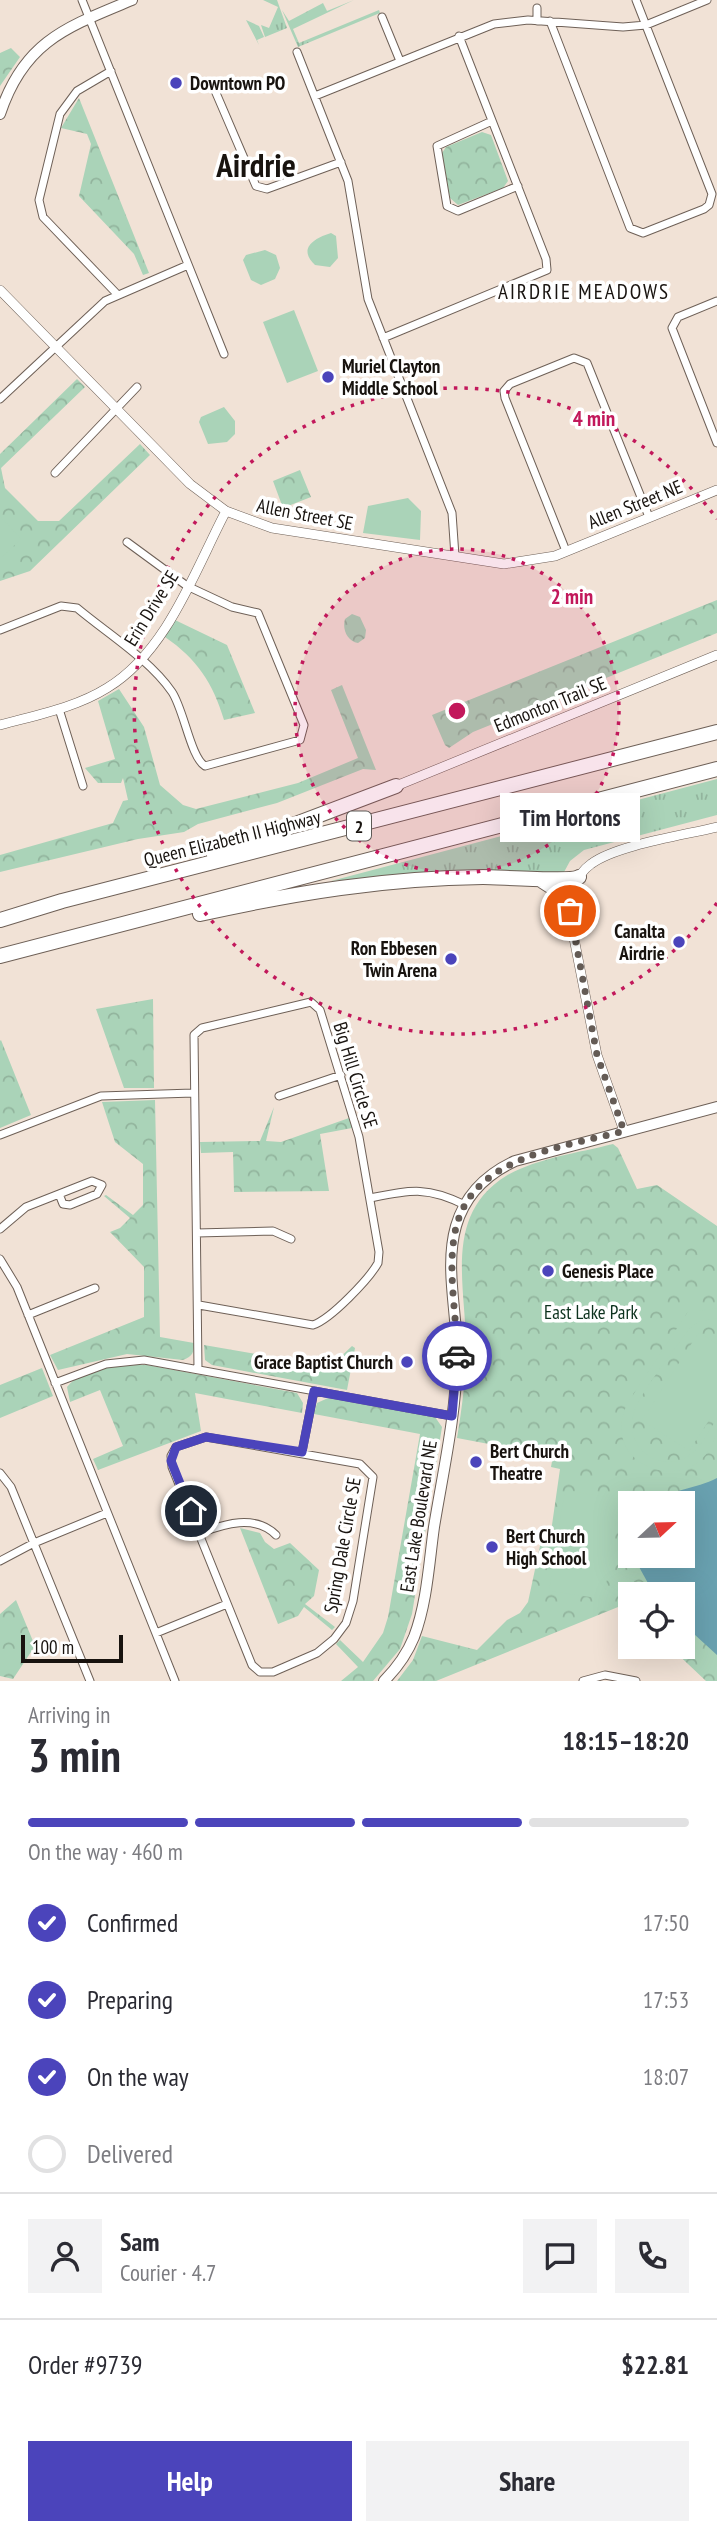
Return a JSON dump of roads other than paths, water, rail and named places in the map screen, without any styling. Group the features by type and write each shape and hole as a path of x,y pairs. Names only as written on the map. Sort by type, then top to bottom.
{"highway":[{"name":"Queen Elizabeth II Highway","path":"0,920 156,876 717,732"},
{"name":"2","path":"0,956 717,769"},
{"path":"156,876 396,786"},
{"path":"140,920 182,918 355,884 435,878 523,876 568,881 579,877"},
{"path":"523,876 550,884 570,918"}],"main road":[{"path":"0,114 16,75 33,53 62,30 132,0"},
{"name":"East Lake Boulevard NE","path":"384,1681 405,1655 418,1623 452,1416 457,1358 453,1252 457,1224 465,1205 480,1185 508,1165 717,1107"}],"street":[{"path":"82,0 224,354"},
{"path":"550,21 630,228 639,233 704,209 709,205 712,194 636,0"},
{"path":"315,96 494,24 550,21 601,27 646,25 707,0"},
{"path":"537,8 537,21"},
{"path":"382,17 400,61"},
{"path":"383,338 547,270 546,259 459,36"},
{"path":"297,52 352,194 368,299 453,513 455,556"},
{"path":"111,71 77,92 60,114 38,200 43,217 116,293"},
{"path":"213,86 256,186 267,189 341,162"},
{"path":"492,121 437,146 444,200 451,211 457,211 517,186"},
{"path":"0,399 116,293 188,265"},
{"name":"Allen Street SE","path":"0,290 190,484 226,511 260,525 298,534 504,564 542,560 566,551"},
{"path":"717,301 678,317 672,328 717,443"},
{"path":"566,551 505,398 504,391 510,383 573,358 587,363 649,517"},
{"path":"55,472 137,387"},
{"name":"Allen Street NE","path":"566,551 717,489"},
{"name":"Erin Drive SE","path":"0,725 58,709 106,688 139,660 165,626 226,511"},
{"path":"0,630 61,606 73,606 139,660 171,691 185,716 196,756 205,766 296,742 303,736 304,725 261,616 187,586 127,542"},
{"name":"Edmonton Trail SE","path":"396,786 717,655"},
{"path":"58,709 83,786"},
{"path":"624,1131 597,1055 570,918 571,897 579,877 591,864 610,855 717,827"},
{"name":"Big Hill Circle SE","path":"198,1369 193,1040 198,1030 306,1002 320,1010 354,1114 370,1198 378,1263 323,1321 307,1324 199,1305"},
{"path":"279,1097 341,1075"},
{"path":"0,1135 101,1096 193,1093"},
{"path":"0,1229 26,1207 58,1194 92,1181 102,1185 97,1194 70,1205 63,1204 58,1194"},
{"path":"370,1198 422,1189 442,1193 465,1205"},
{"path":"197,1233 273,1231 291,1239"},
{"path":"0,1259 10,1273 28,1315 175,1681"},
{"path":"28,1315 95,1288"},
{"path":"55,1383 87,1369 128,1360 198,1369 452,1416"},
{"path":"302,1452 314,1391"},
{"name":"Spring Dale Circle SE","path":"206,1437 302,1452 360,1464 373,1477 353,1601 346,1623 334,1639 317,1653 265,1674 251,1665 171,1461 176,1447 206,1437"},
{"path":"0,1473 10,1487 90,1681"},
{"path":"0,1561 34,1543 107,1513"},
{"path":"200,1533 235,1522 260,1525 276,1535"},
{"path":"156,1633 227,1604"},
{"path":"583,1681 605,1675 636,1681"}],"water":[{"path":"717,1478 717,1655 695,1635 695,1582 647,1582 640,1568 695,1568 695,1491 680,1491"}],"place":[{"name":"Downtown PO","path":"176,83"},
{"name":"Muriel Clayton Middle School","path":"328,377"},
{"name":"Tim Hortons","path":"570,911"},
{"name":"Canalta Airdrie","path":"679,942"},
{"name":"Ron Ebbesen Twin Arena","path":"451,959"},
{"name":"Genesis Place","path":"548,1271"},
{"name":"Grace Baptist Church","path":"407,1362"},
{"name":"Bert Church Theatre","path":"476,1462"},
{"name":"Bert Church High School","path":"492,1547"}],"district":[{"name":"Airdrie","path":"256,164"},
{"name":"AIRDRIE MEADOWS","path":"584,291"}],"park label":[{"name":"East Lake Park","path":"591,1312"}]}
